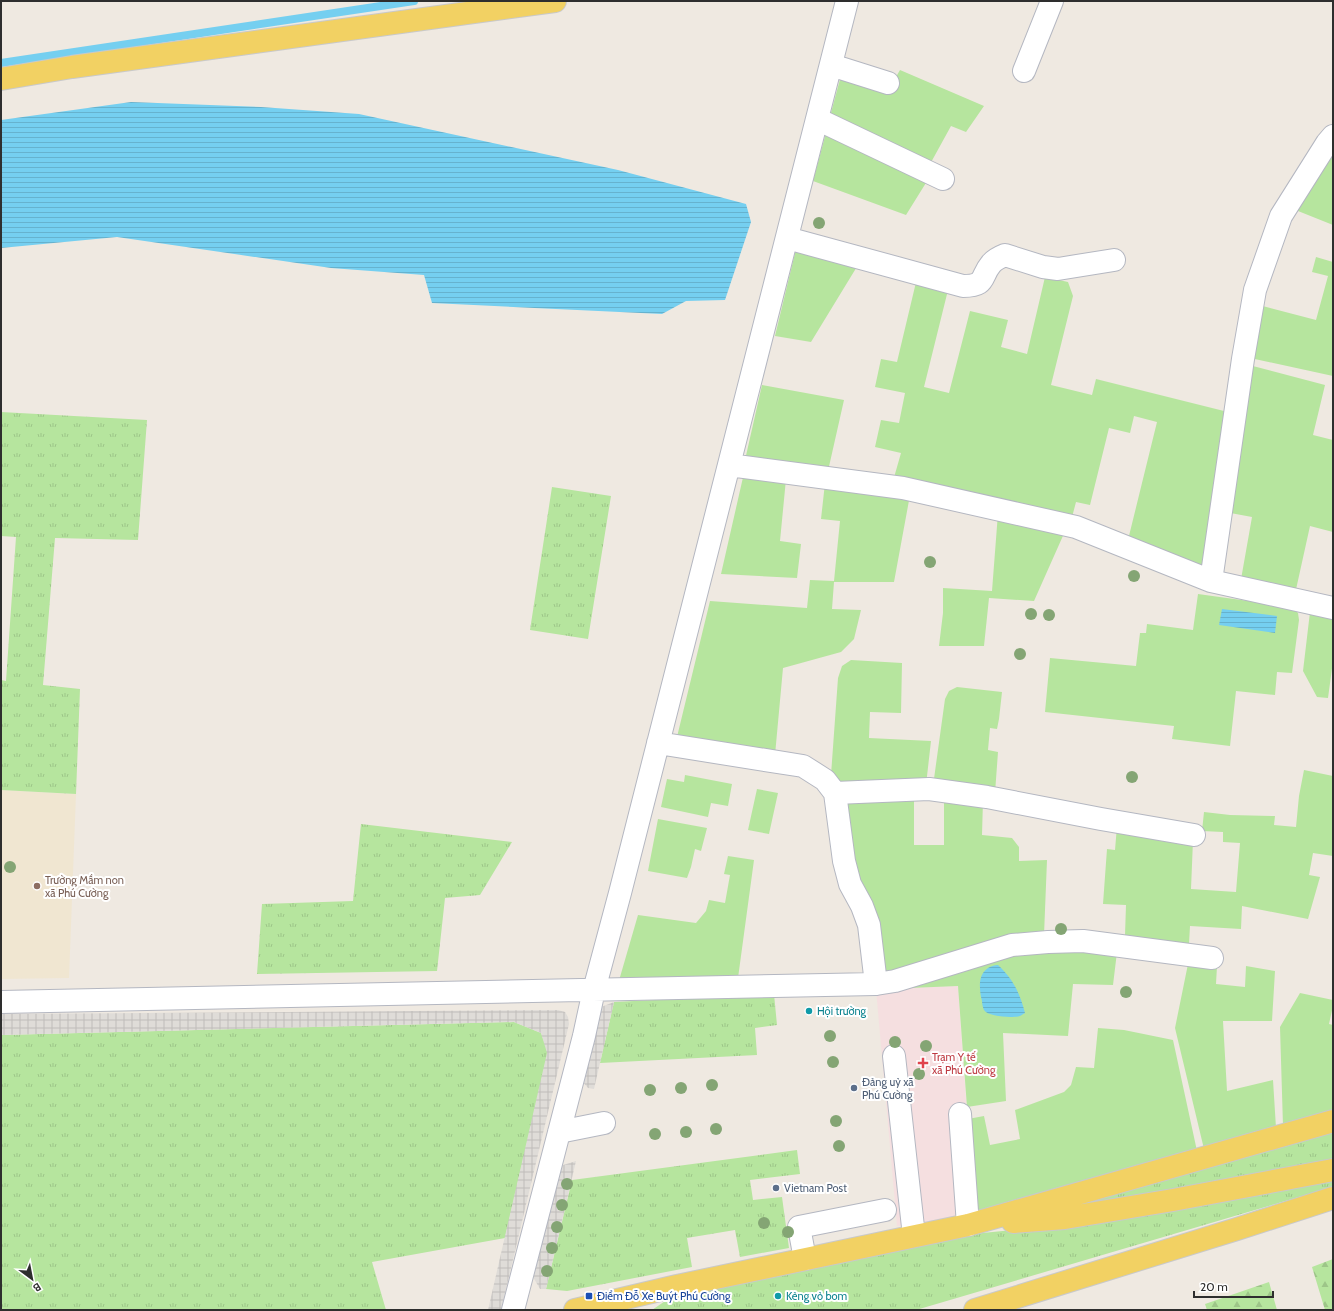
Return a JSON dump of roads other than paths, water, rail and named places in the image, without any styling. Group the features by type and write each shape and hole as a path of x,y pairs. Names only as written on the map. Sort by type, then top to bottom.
{"main road":[{"path":"1,78 555,1"},
{"path":"575,1310 677,1286 968,1225 1333,1121"},
{"path":"968,1225 1065,1218 1173,1200 1333,1170"},
{"path":"975,1310 1333,1198"},
{"path":"640,1310 677,1286"}],"street":[{"path":"513,1310 847,1"},
{"path":"1024,71 1052,1"},
{"path":"831,65 888,84"},
{"path":"817,119 943,179"},
{"path":"1211,581 1243,359 1255,290 1281,216 1327,143 1333,136"},
{"path":"786,238 963,286 973,286 980,282 985,276 990,265 1005,255 1043,267 1058,269 1114,260"},
{"path":"729,465 903,488 1076,527 1211,581 1333,608"},
{"path":"658,743 803,766 825,780 835,793 850,884 862,906 869,925 876,984"},
{"path":"835,793 929,789 987,797 1101,819 1194,834"},
{"path":"1,1002 876,984 895,982 1012,945 1083,941 1212,958"},
{"path":"894,1056 914,1236"},
{"path":"960,1114 968,1225"},
{"path":"559,1132 604,1123"},
{"path":"805,1259 799,1227 885,1210"}],"water":[{"path":"131,102 261,107 359,114 618,170 746,204 751,222 725,300 686,301 662,314 432,303 424,275 331,268 117,237 1,248 1,120"},
{"path":"1222,609 1277,616 1275,633 1219,625"},
{"path":"998,965 1012,981 1021,999 1025,1013 1020,1016 995,1016 986,1012 982,1005 980,983 983,973 991,966"}],"waterway":[{"path":"1,63 414,1"}],"place":[{"name":"Trường Mầm non xã Phú Cường","path":"37,886"},
{"name":"Hội trường","path":"809,1011"},
{"name":"Trạm Y tế xã Phú Cường","path":"923,1063"},
{"name":"Đảng uỷ xã Phú Cường","path":"854,1088"},
{"name":"Vietnam Post","path":"776,1188"},
{"name":"Điểm Đỗ Xe Buýt Phú Cường","path":"589,1296"},
{"name":"Kẻng vỏ bom","path":"778,1296"}]}
